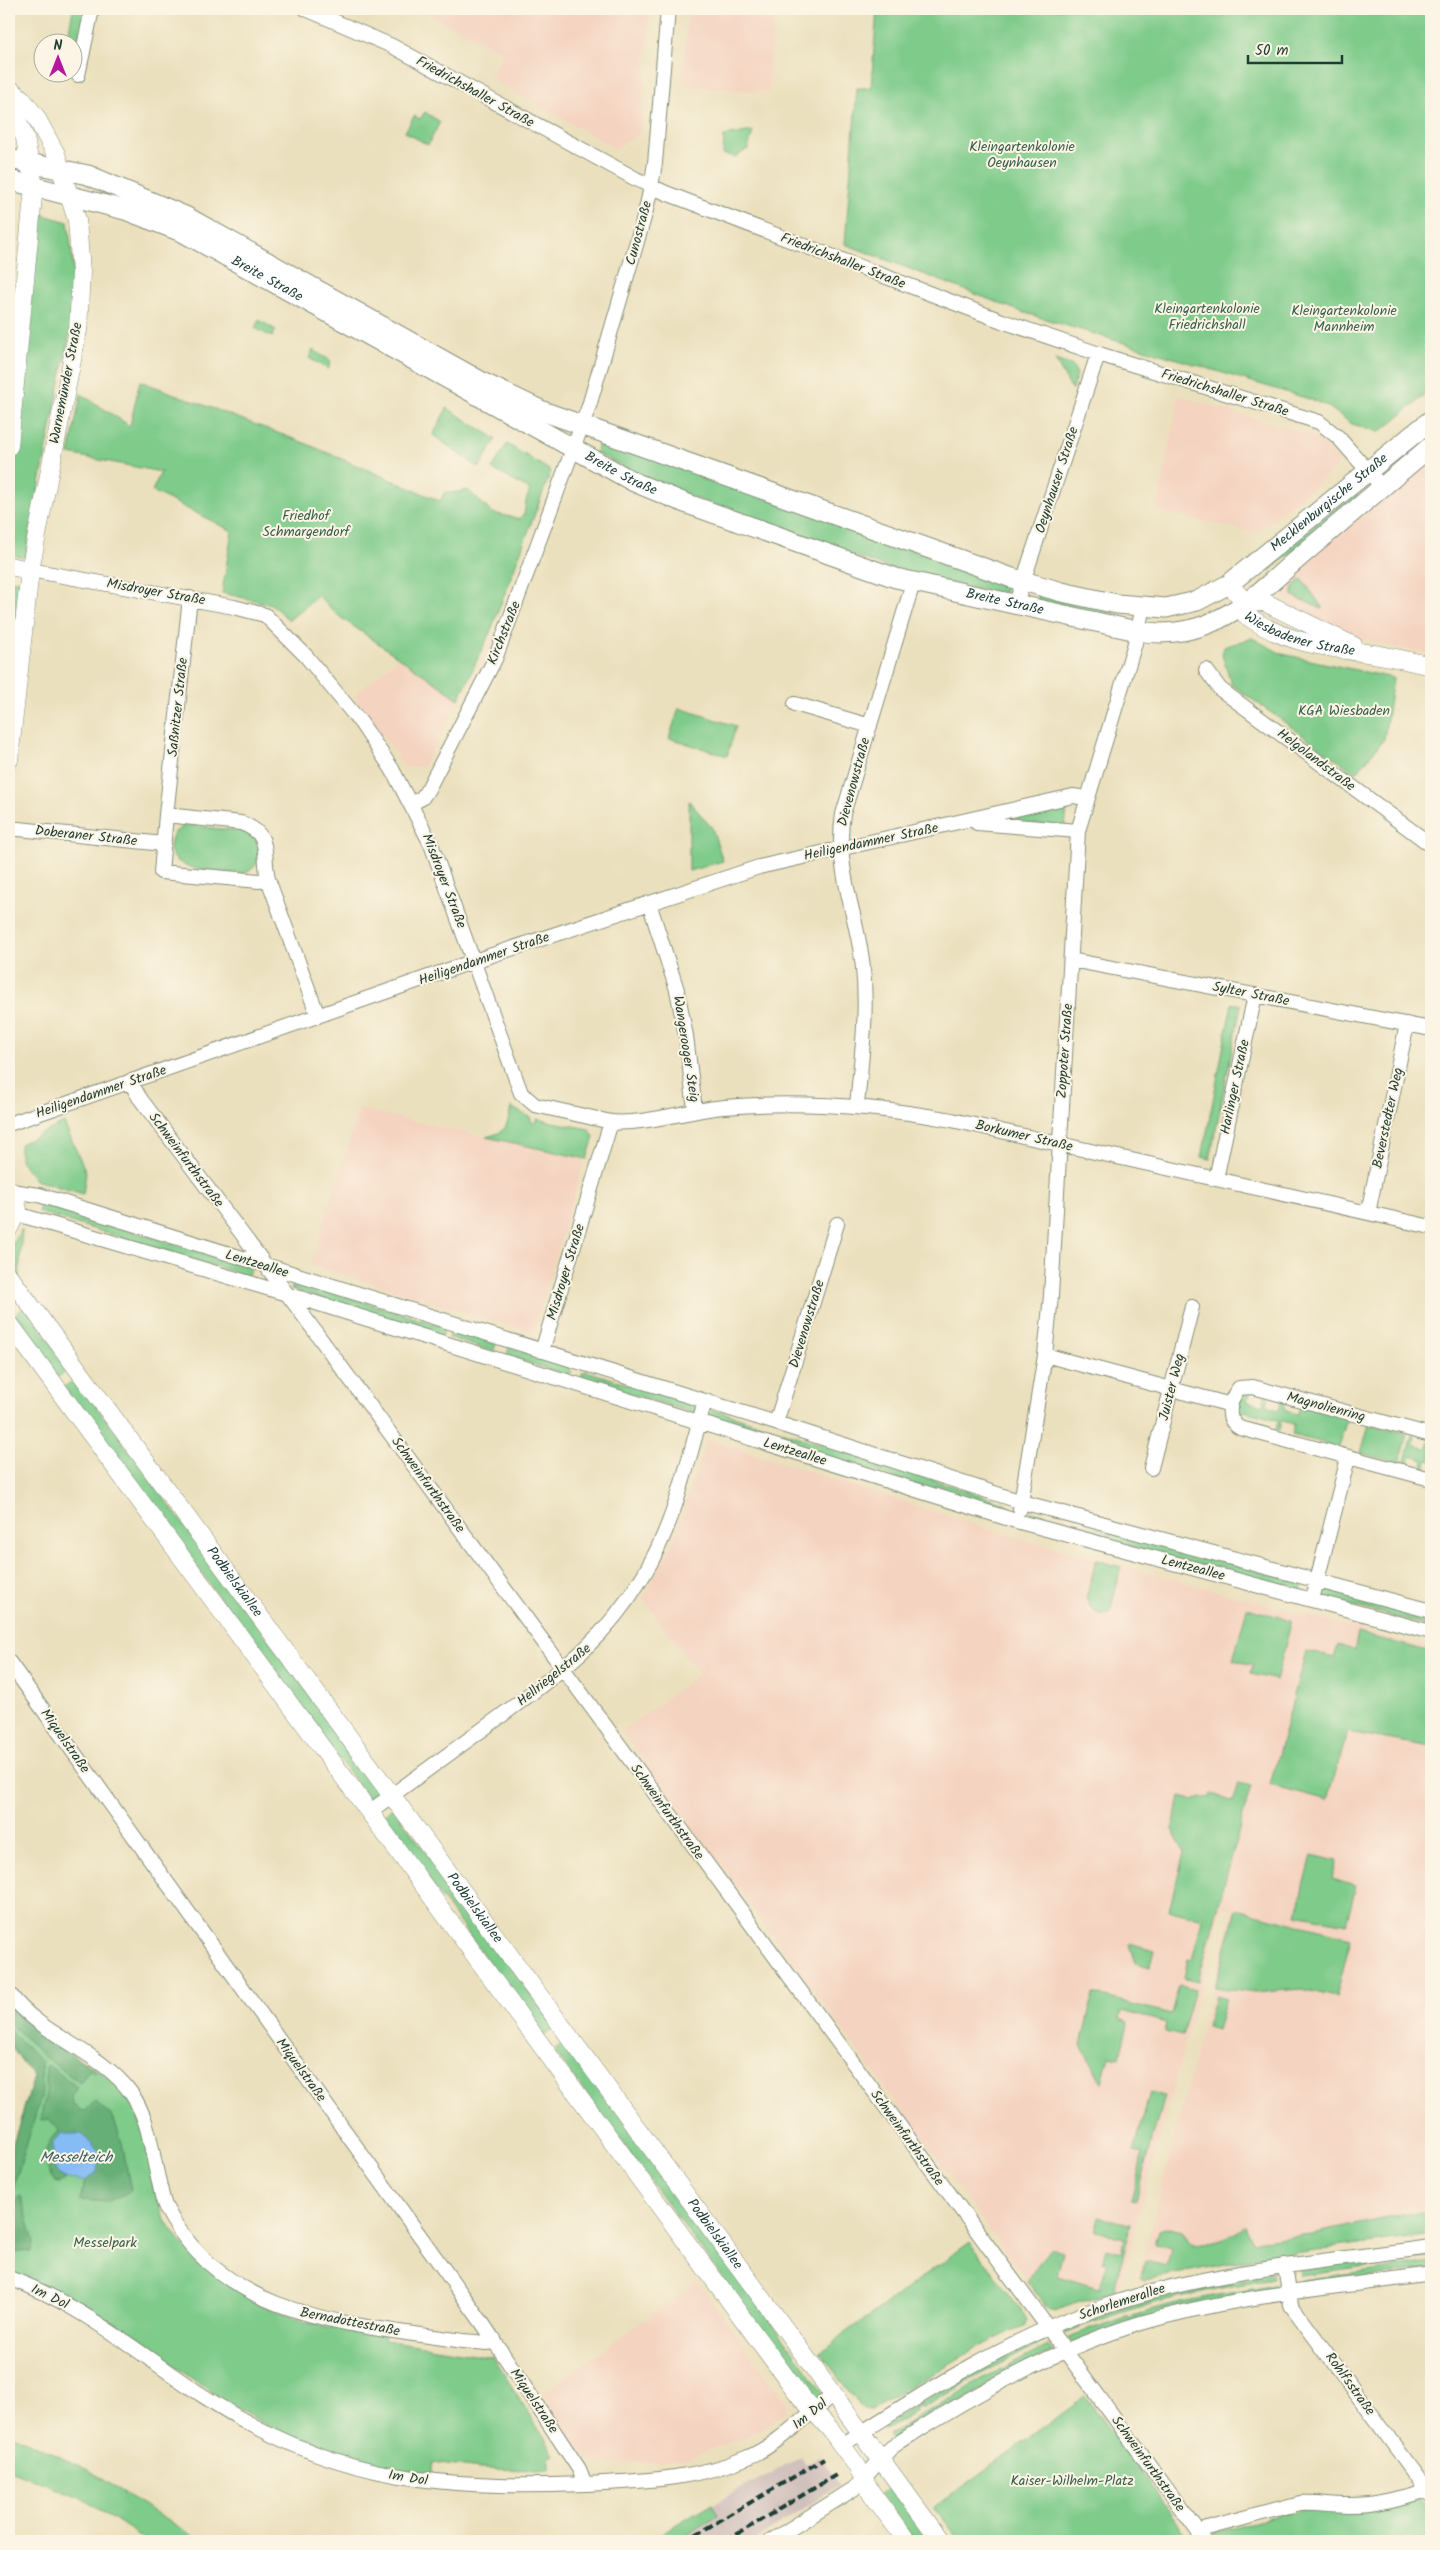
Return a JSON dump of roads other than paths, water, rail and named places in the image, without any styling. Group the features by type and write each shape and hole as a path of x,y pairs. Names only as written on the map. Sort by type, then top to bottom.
{"main road":[{"name":"Breite Straße","path":"9,158 61,169 117,186 187,218 484,383 546,412 1024,582 1081,596 1143,607 1166,608 1181,606 1202,599 1229,584"},
{"name":"Breite Straße","path":"9,180 125,210 184,233 634,482 686,503 913,583 1157,634 1194,629 1215,621 1245,602"},
{"name":"Mecklenburgische Straße","path":"1229,584 1431,420"},
{"name":"Mecklenburgische Straße","path":"1245,602 1431,446"}],"street":[{"path":"82,56 92,9"},
{"name":"Friedrichshaller Straße","path":"306,9 392,46 651,187 932,296 1098,354 1319,422 1338,436 1382,487"},
{"name":"Cunostraße","path":"574,450 645,214 651,187 655,163 668,9"},
{"name":"Warnemünder Straße","path":"9,88 22,99 36,117 50,141 61,169 70,196 79,242 81,288 78,330 30,570 9,760"},
{"path":"9,102 22,130 31,163 34,186 9,446"},
{"name":"Oeynhauser Straße","path":"1016,606 1098,354"},
{"name":"Kirchstraße","path":"412,803 422,798 428,789 495,659 574,450"},
{"path":"9,566 30,570"},
{"name":"Misdroyer Straße","path":"30,570 190,598 255,611 265,616 333,686 392,769 412,803 431,844 520,1093 534,1105 611,1122 542,1351"},
{"name":"Dievenowstraße","path":"858,1106 864,1026 864,982 861,951 842,870 840,849 843,814 913,583"},
{"name":"Wiesbadener Straße","path":"1229,584 1245,602 1264,602 1368,653 1431,666"},
{"name":"Saßnitzer Straße","path":"190,598 161,872 260,881 268,879"},
{"name":"Zoppoter Straße","path":"1022,1502 1051,1296 1078,831 1143,607"},
{"name":"Helgolandstraße","path":"1206,670 1220,689 1431,845"},
{"path":"795,704 870,726"},
{"name":"Heiligendammer Straße","path":"9,1124 474,961 759,867 967,822 1073,796 1087,798"},
{"path":"166,816 241,823 252,827 264,840 268,879 318,1016"},
{"name":"Heiligendammer Straße","path":"967,822 1078,831"},
{"name":"Doberaner Straße","path":"9,828 164,844"},
{"name":"Wangerooger Steig","path":"649,903 677,990 686,1036 695,1110"},
{"name":"Sylter Straße","path":"1072,960 1431,1029"},
{"name":"Harlinger Straße","path":"1216,1179 1255,995"},
{"name":"Beverstedter Weg","path":"1368,1213 1407,1024"},
{"name":"Schweinfurthstraße","path":"130,1082 139,1097 264,1266 287,1294 1203,2538"},
{"name":"Borkumer Straße","path":"611,1122 625,1123 695,1110 782,1104 858,1106 952,1120 1431,1227"},
{"path":"10,1190 18,1204 13,1221"},
{"name":"Lentzeallee","path":"10,1190 39,1195 776,1423 1022,1502 1431,1611"},
{"name":"Lentzeallee","path":"13,1221 287,1294 1016,1521 1431,1632"},
{"name":"Dievenowstraße","path":"776,1423 836,1224"},
{"name":"Podbielskiallee","path":"9,1276 941,2541"},
{"name":"Juister Weg","path":"1151,1468 1192,1307"},
{"name":"Podbielskiallee","path":"9,1323 813,2412 828,2426 865,2479 872,2494 907,2541"},
{"path":"498,1359 504,1340"},
{"path":"1044,1355 1231,1405 1229,1417 1232,1423 1240,1428 1431,1479"},
{"path":"574,1383 581,1363"},
{"path":"54,1384 76,1368"},
{"name":"Magnolienring","path":"1231,1405 1239,1388 1253,1387 1431,1436"},
{"name":"Hellriegelstraße","path":"369,1812 563,1670 596,1640 624,1606 644,1575 671,1516 705,1401"},
{"path":"1312,1600 1348,1458"},
{"path":"1016,1521 1022,1502"},
{"name":"Miquelstraße","path":"9,1662 494,2339 580,2469 585,2484"},
{"name":"Bernadottestraße","path":"9,1993 15,2002 47,2030 104,2068 123,2083 130,2092 141,2108 149,2129 165,2206 187,2242 220,2272 249,2292 309,2316 463,2341 488,2343 494,2339"},
{"path":"542,2047 566,2031"},
{"name":"Schorlemerallee","path":"842,2445 970,2367 1047,2328 1104,2306 1164,2288 1222,2276 1431,2246"},
{"name":"Rohlfsstraße","path":"1285,2267 1291,2305 1430,2491"},
{"name":"Schorlemerallee","path":"771,2541 850,2492 865,2479 891,2448 915,2432 1010,2376 1065,2351 1108,2334 1176,2314 1289,2294 1431,2274"},
{"name":"Im Dol","path":"9,2278 49,2295 106,2327 200,2393 255,2427 333,2460 379,2474 477,2486 638,2482 709,2471 765,2448 834,2395"},
{"path":"1203,2538 1207,2528 1300,2503 1367,2504 1430,2491"}],"water":[{"name":"Messelteich","path":"61,2134 82,2134 100,2153 97,2172 85,2181 67,2178 57,2173 53,2161 53,2143"}],"railway":[{"path":"685,2541 824,2459"},
{"path":"726,2541 836,2475"}],"park label":[{"name":"Kleingartenkolonie Oeynhausen","path":"1022,156"},
{"name":"Kleingartenkolonie Friedrichshall","path":"1207,318"},
{"name":"Kleingartenkolonie Mannheim","path":"1344,320"},
{"name":"Friedhof Schmargendorf","path":"306,524"},
{"name":"KGA Wiesbaden","path":"1344,711"},
{"name":"Messelpark","path":"105,2243"},
{"name":"Kaiser-Wilhelm-Platz","path":"1072,2481"}]}
